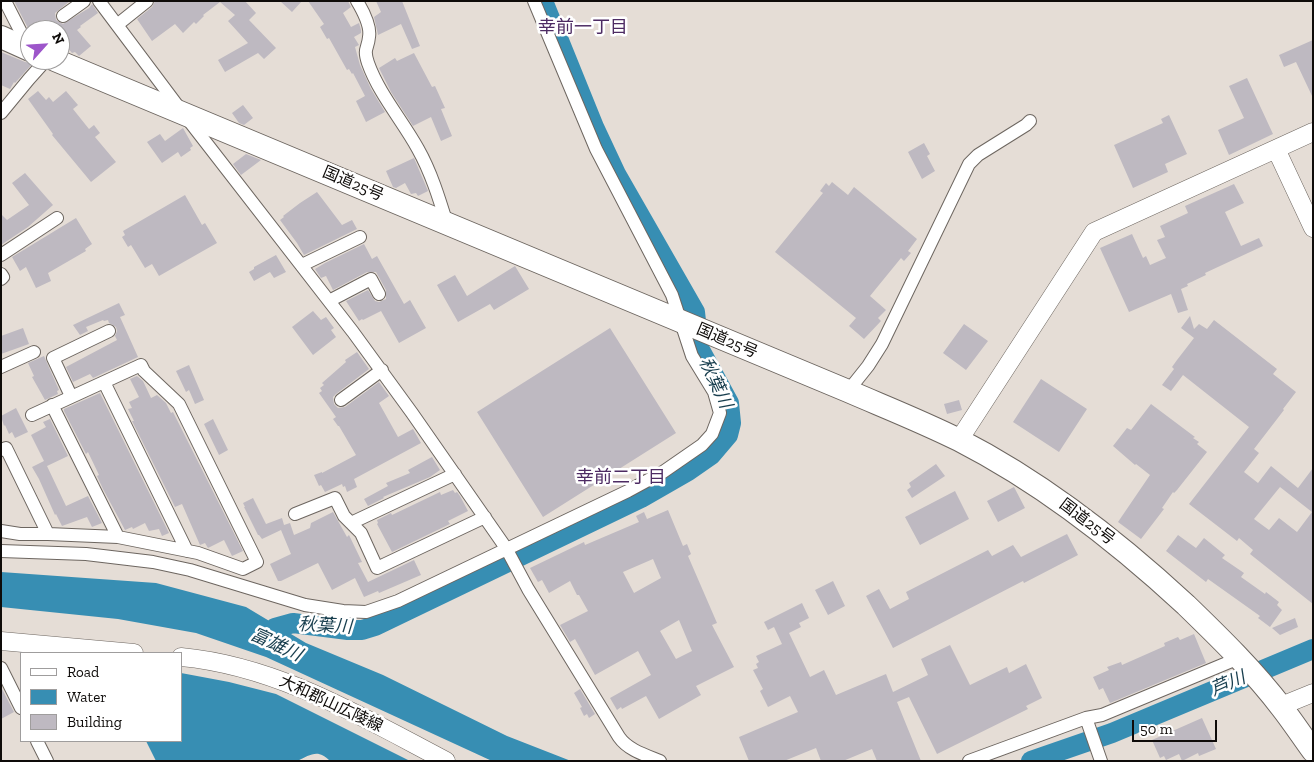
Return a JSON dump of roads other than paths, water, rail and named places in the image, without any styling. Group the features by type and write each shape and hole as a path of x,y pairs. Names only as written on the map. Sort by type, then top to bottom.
{"highway":[{"path":"1,38 20,45"},
{"name":"国道25号","path":"70,66 848,391 959,440 1041,488 1154,576 1212,630 1240,660 1281,706 1313,751"}],"street":[{"path":"5,1 20,30"},
{"path":"63,16 84,1"},
{"path":"100,1 183,113 382,370 506,548 517,570 619,737 632,755 660,761"},
{"path":"117,25 147,1"},
{"path":"1,552 86,554 153,562 190,570 305,605 366,612 387,605 628,491 663,472 702,445 712,434 720,412 714,392 692,356 694,327 672,295 594,144 534,1"},
{"path":"359,2 368,25 369,37 365,47 368,63 418,150 440,200 447,224"},
{"path":"1,113 6,98 35,70"},
{"path":"848,391 868,366 882,344 969,164 978,155 1030,122"},
{"path":"959,440 1094,232 1313,132"},
{"path":"1276,149 1313,228"},
{"path":"1,255 57,218"},
{"path":"302,265 360,236"},
{"path":"1,274 3,278 1,278"},
{"path":"330,301 371,279 379,294"},
{"path":"71,396 53,358 109,331"},
{"path":"1,367 34,352"},
{"path":"1,531 20,534 118,537 188,551 243,568 257,562 179,404 141,365 32,414"},
{"path":"341,400 382,370"},
{"path":"104,382 188,551"},
{"path":"52,405 118,537"},
{"path":"1,450 6,448 48,534"},
{"path":"351,523 455,474"},
{"path":"295,514 335,498 344,516 361,533 377,568 485,517"},
{"path":"1,642 122,652"},
{"name":"大和郡山広陵線","path":"182,657 231,666 281,680 328,699 446,761"},
{"path":"968,761 1102,715 1240,660"},
{"path":"1,668 20,706"},
{"path":"1281,706 1313,693"},
{"path":"1086,720 1100,757"},
{"path":"38,742 47,761"}],"water":[{"name":"富雄川","path":"1,572 156,583 246,607 306,643 383,675 507,736 571,761 492,761 266,657 196,633 118,619 1,607"},
{"path":"182,673 229,682 276,694 410,761 330,761 322,755 314,754 297,761 156,761 146,742 182,742"}],"waterway":[{"name":"秋葉川","path":"268,637 275,628 293,623 348,630 362,630 375,626 641,498 688,471 711,455 728,435 731,423 729,403 699,348 695,312 616,174 594,127 543,1"},
{"name":"芦川","path":"1031,761 1112,733 1313,649"}],"district":[{"name":"幸前一丁目","path":"583,28"},
{"name":"幸前二丁目","path":"621,478"}]}
